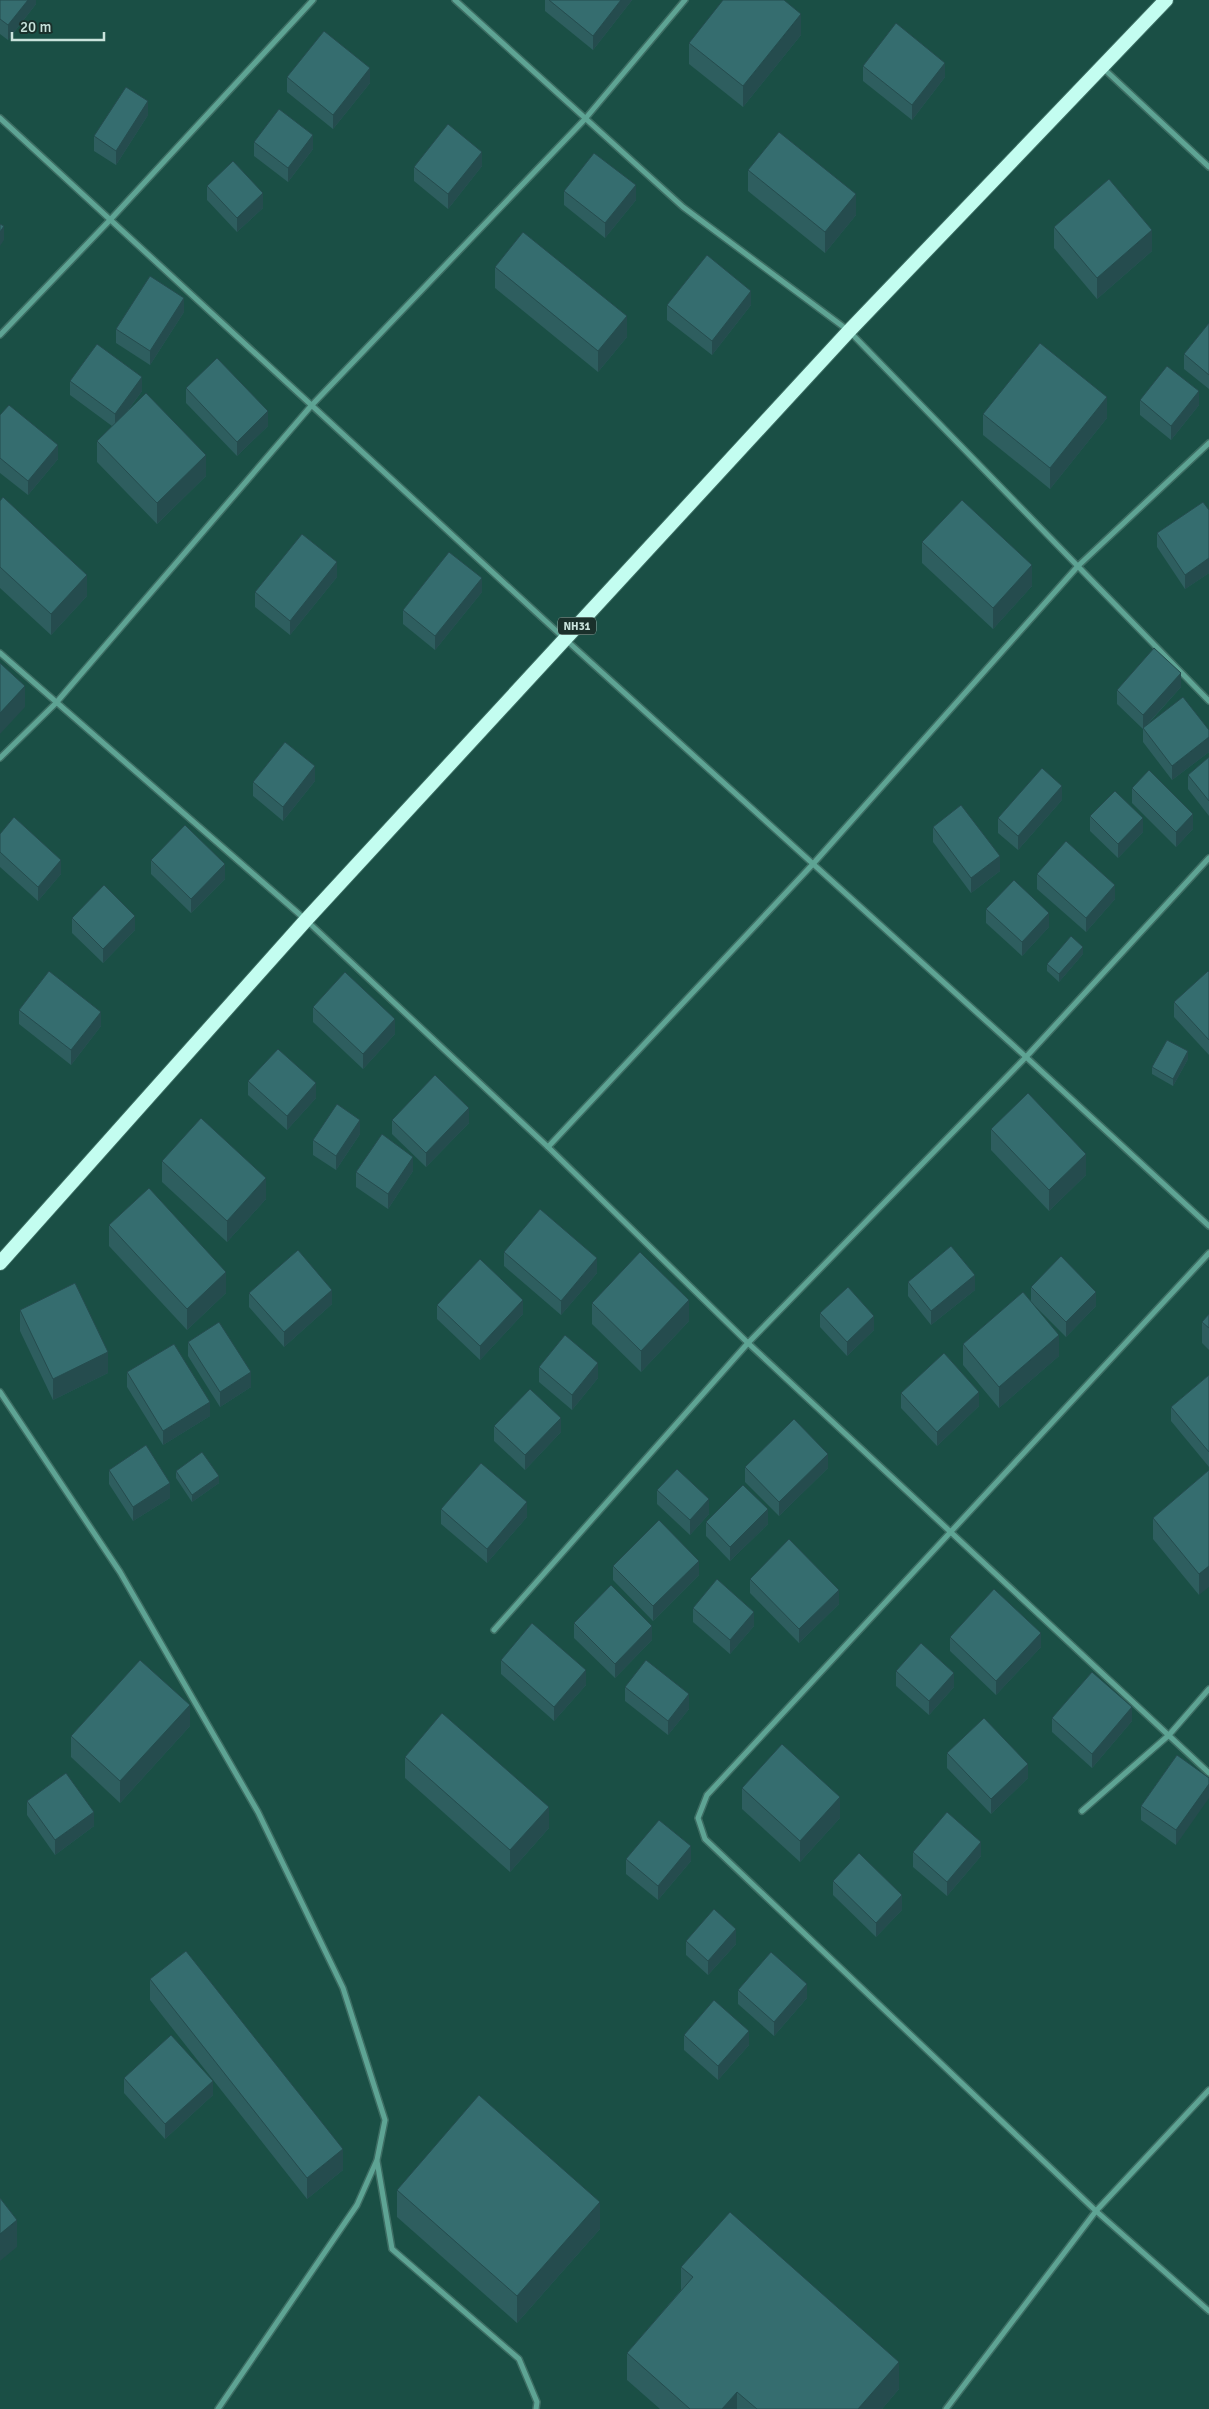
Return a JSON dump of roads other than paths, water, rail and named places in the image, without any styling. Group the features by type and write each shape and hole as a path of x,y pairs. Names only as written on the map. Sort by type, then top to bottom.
{"highway":[{"name":"NH31","path":"0,1263 306,920 849,331 1166,0"}],"street":[{"path":"0,335 110,220 313,0"},
{"path":"455,0 683,207 849,331 1209,701"},
{"path":"0,758 56,703 312,406 586,119 684,0"},
{"path":"1101,66 1209,167"},
{"path":"0,118 565,639 1026,1057 1209,1226"},
{"path":"548,1147 813,864 1078,566 1209,443"},
{"path":"0,653 306,920 548,1147 748,1343 1209,1773"},
{"path":"494,1630 748,1343 1026,1057 1209,858"},
{"path":"1209,1253 707,1795 698,1818 705,1839 1096,2211 1209,2311"},
{"path":"0,1392 120,1572 258,1812 343,1988 385,2120 376,2160 357,2205 219,2409"},
{"path":"1082,1811 1168,1735 1209,1689"},
{"path":"946,2409 1096,2211 1209,2090"},
{"path":"376,2160 392,2248 518,2359 537,2402 536,2409"}]}
